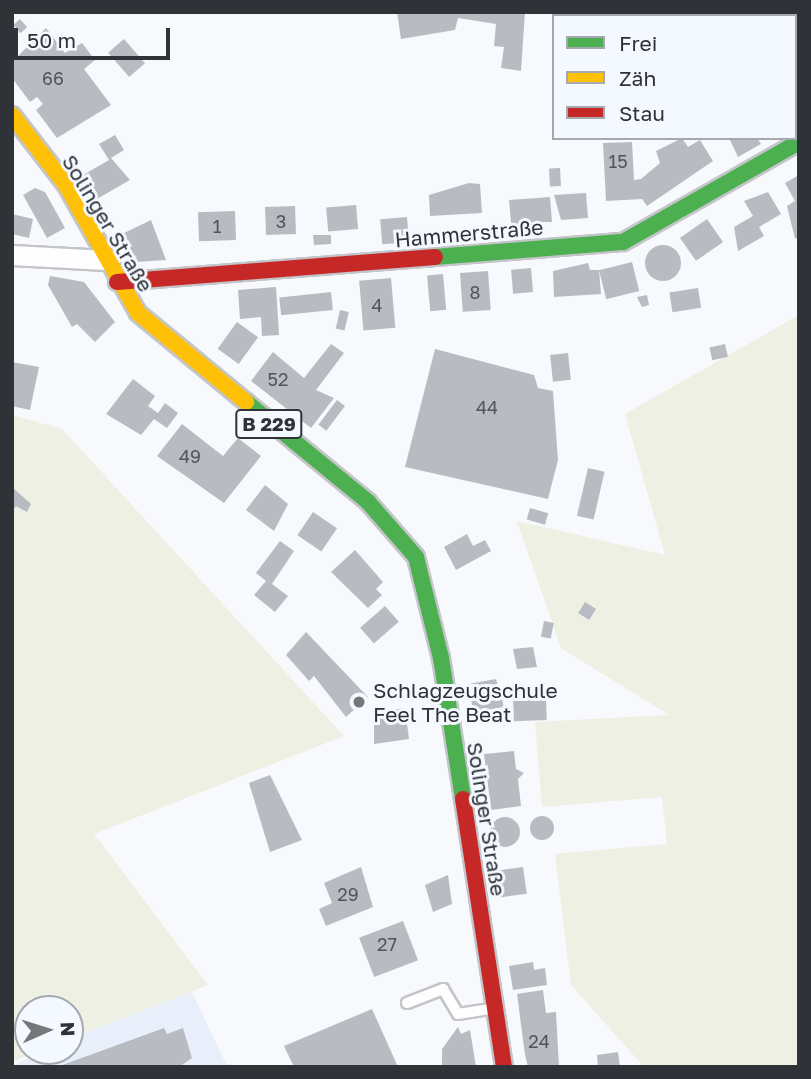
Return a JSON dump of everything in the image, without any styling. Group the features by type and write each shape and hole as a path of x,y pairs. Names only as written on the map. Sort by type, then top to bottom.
{"main road":[{"name":"Solinger Straße","path":"12,115 66,185 117,282 163,339 368,502 416,557 442,658 504,1067"},
{"name":"Hammerstraße","path":"117,282 623,242 799,142"}],"street":[{"path":"12,255 106,260"}],"lane":[{"path":"407,1003 443,989 458,1014 495,1008"}],"shaded area":[{"path":"799,315 799,1067 644,1067 571,985 555,854 667,844 662,797 542,807 535,722 669,715 561,648 517,521 665,555 625,414"},
{"path":"12,415 62,429 344,736 94,834 208,985 84,1034 84,995 14,995 12,1062"},
{"path":"191,990 226,1064 240,1067 12,1067 84,1065 84,1033"}],"building":[{"path":"397,12 525,12 521,71 501,68 504,47 494,46 496,24 458,18 455,30 401,39"},
{"path":"671,12 718,12 717,14"},
{"path":"20,19 27,27 20,33 13,25"},
{"path":"46,28 65,53 82,43 95,60 84,69 111,105 57,138 36,110 43,104 37,97 30,102 12,78 12,62"},
{"path":"124,39 145,63 129,77 108,53"},
{"path":"115,135 124,150 111,158 130,180 97,199 83,175 109,160 99,144"},
{"path":"678,140 683,140 688,147 700,140 713,161 647,206 642,199 606,201 603,143 632,142 634,180 641,179 660,163 656,151"},
{"path":"730,140 758,140 761,144 738,157"},
{"path":"560,168 561,186 550,187 549,169"},
{"path":"799,175 799,237 795,239 787,206 795,201 785,183"},
{"path":"469,183 480,184 482,213 430,216 429,195"},
{"path":"35,188 45,192 65,228 47,238 23,195"},
{"path":"768,192 781,214 759,227 764,236 738,251 734,227 753,216 744,201"},
{"path":"586,193 588,218 561,220 554,195"},
{"path":"550,197 552,222 542,222 543,231 512,234 509,200"},
{"path":"356,205 358,229 328,232 326,208"},
{"path":"295,206 296,234 266,235 265,207"},
{"path":"235,211 236,240 199,241 198,212"},
{"path":"12,214 33,219 29,238 12,234"},
{"path":"407,217 409,242 382,244 380,219"},
{"path":"707,219 723,242 696,261 680,238"},
{"path":"151,220 166,260 136,262 118,236"},
{"path":"313,235 331,235 331,244 314,245"},
{"path":"663,245 676,250 681,263 676,276 663,281 650,276 645,263 650,250"},
{"path":"632,262 639,291 606,299 599,270"},
{"path":"588,263 590,270 599,270 601,294 554,297 553,271"},
{"path":"531,268 533,292 513,294 511,270"},
{"path":"488,271 491,310 463,312 460,273"},
{"path":"443,274 446,310 430,311 427,275"},
{"path":"50,276 84,282 115,322 95,342 77,324 72,327 48,285"},
{"path":"391,278 395,328 363,331 359,281"},
{"path":"276,287 279,335 262,336 261,317 240,319 238,290"},
{"path":"698,288 701,308 672,312 669,293"},
{"path":"331,292 333,310 281,315 279,297"},
{"path":"647,295 649,305 642,307 637,297"},
{"path":"340,310 349,312 344,331 336,329"},
{"path":"237,322 258,337 239,364 218,349"},
{"path":"331,344 344,353 316,390 334,398 311,428 251,381 273,352 304,378"},
{"path":"725,344 728,357 712,360 709,348"},
{"path":"435,349 534,375 538,388 553,391 558,460 548,499 405,467"},
{"path":"568,353 571,380 553,382 550,355"},
{"path":"12,362 39,367 30,410 12,406"},
{"path":"133,379 155,396 148,406 158,413 165,403 178,413 167,428 154,419 141,435 106,414"},
{"path":"337,400 345,406 326,431 318,425"},
{"path":"182,424 223,456 238,438 261,456 224,503 157,456"},
{"path":"588,468 605,472 594,520 577,516"},
{"path":"265,485 288,504 274,531 246,510"},
{"path":"12,487 31,504 27,512 16,506 12,512"},
{"path":"530,508 548,513 545,525 527,520"},
{"path":"313,512 337,528 321,551 297,535"},
{"path":"467,534 473,546 485,540 491,551 456,570 444,547"},
{"path":"280,541 294,551 272,584 288,596 275,612 254,595 266,581 256,573"},
{"path":"355,550 383,582 376,589 382,595 368,608 331,572"},
{"path":"585,602 596,609 589,620 578,613"},
{"path":"385,606 399,622 374,643 360,628"},
{"path":"544,621 554,623 551,639 541,637"},
{"path":"306,632 368,697 346,717 314,676 309,681 286,655"},
{"path":"533,647 537,667 517,669 513,649"},
{"path":"496,679 504,707 473,712 469,684"},
{"path":"546,697 547,720 514,721 513,698"},
{"path":"405,708 409,739 374,744 374,713"},
{"path":"514,751 516,769 524,773 518,779 521,806 491,810 484,754"},
{"path":"270,775 302,840 270,852 249,783"},
{"path":"542,816 551,819 554,828 551,837 542,840 533,837 530,828 533,819"},
{"path":"505,817 516,821 520,832 516,843 505,847 494,843 490,832 494,821"},
{"path":"361,867 373,907 326,926 319,909 332,903 324,883"},
{"path":"523,867 527,894 500,897 496,871"},
{"path":"448,875 452,904 433,912 425,885"},
{"path":"403,921 418,960 374,977 359,938"},
{"path":"533,962 534,970 545,968 547,985 513,990 509,966"},
{"path":"543,990 546,1013 556,1012 559,1067 528,1067 525,1055 517,994"},
{"path":"372,1009 398,1067 294,1067 284,1046"},
{"path":"458,1027 461,1034 470,1030 476,1067 442,1067 442,1049"},
{"path":"164,1028 167,1034 183,1028 192,1058 179,1067 57,1067 84,1065 84,1057"},
{"path":"618,1052 620,1067 598,1067 597,1055"}],"traffic: fast":[{"path":"435,257 623,242 799,142"},
{"path":"246,402 368,502 416,557 441,658 463,799"}],"traffic: slow":[{"path":"12,115 66,185 138,313 246,402"}],"traffic: jam":[{"path":"117,282 435,257"},
{"path":"463,799 504,1067"}],"place":[{"name":"Schlagzeugschule Feel The Beat","path":"359,702"}]}
